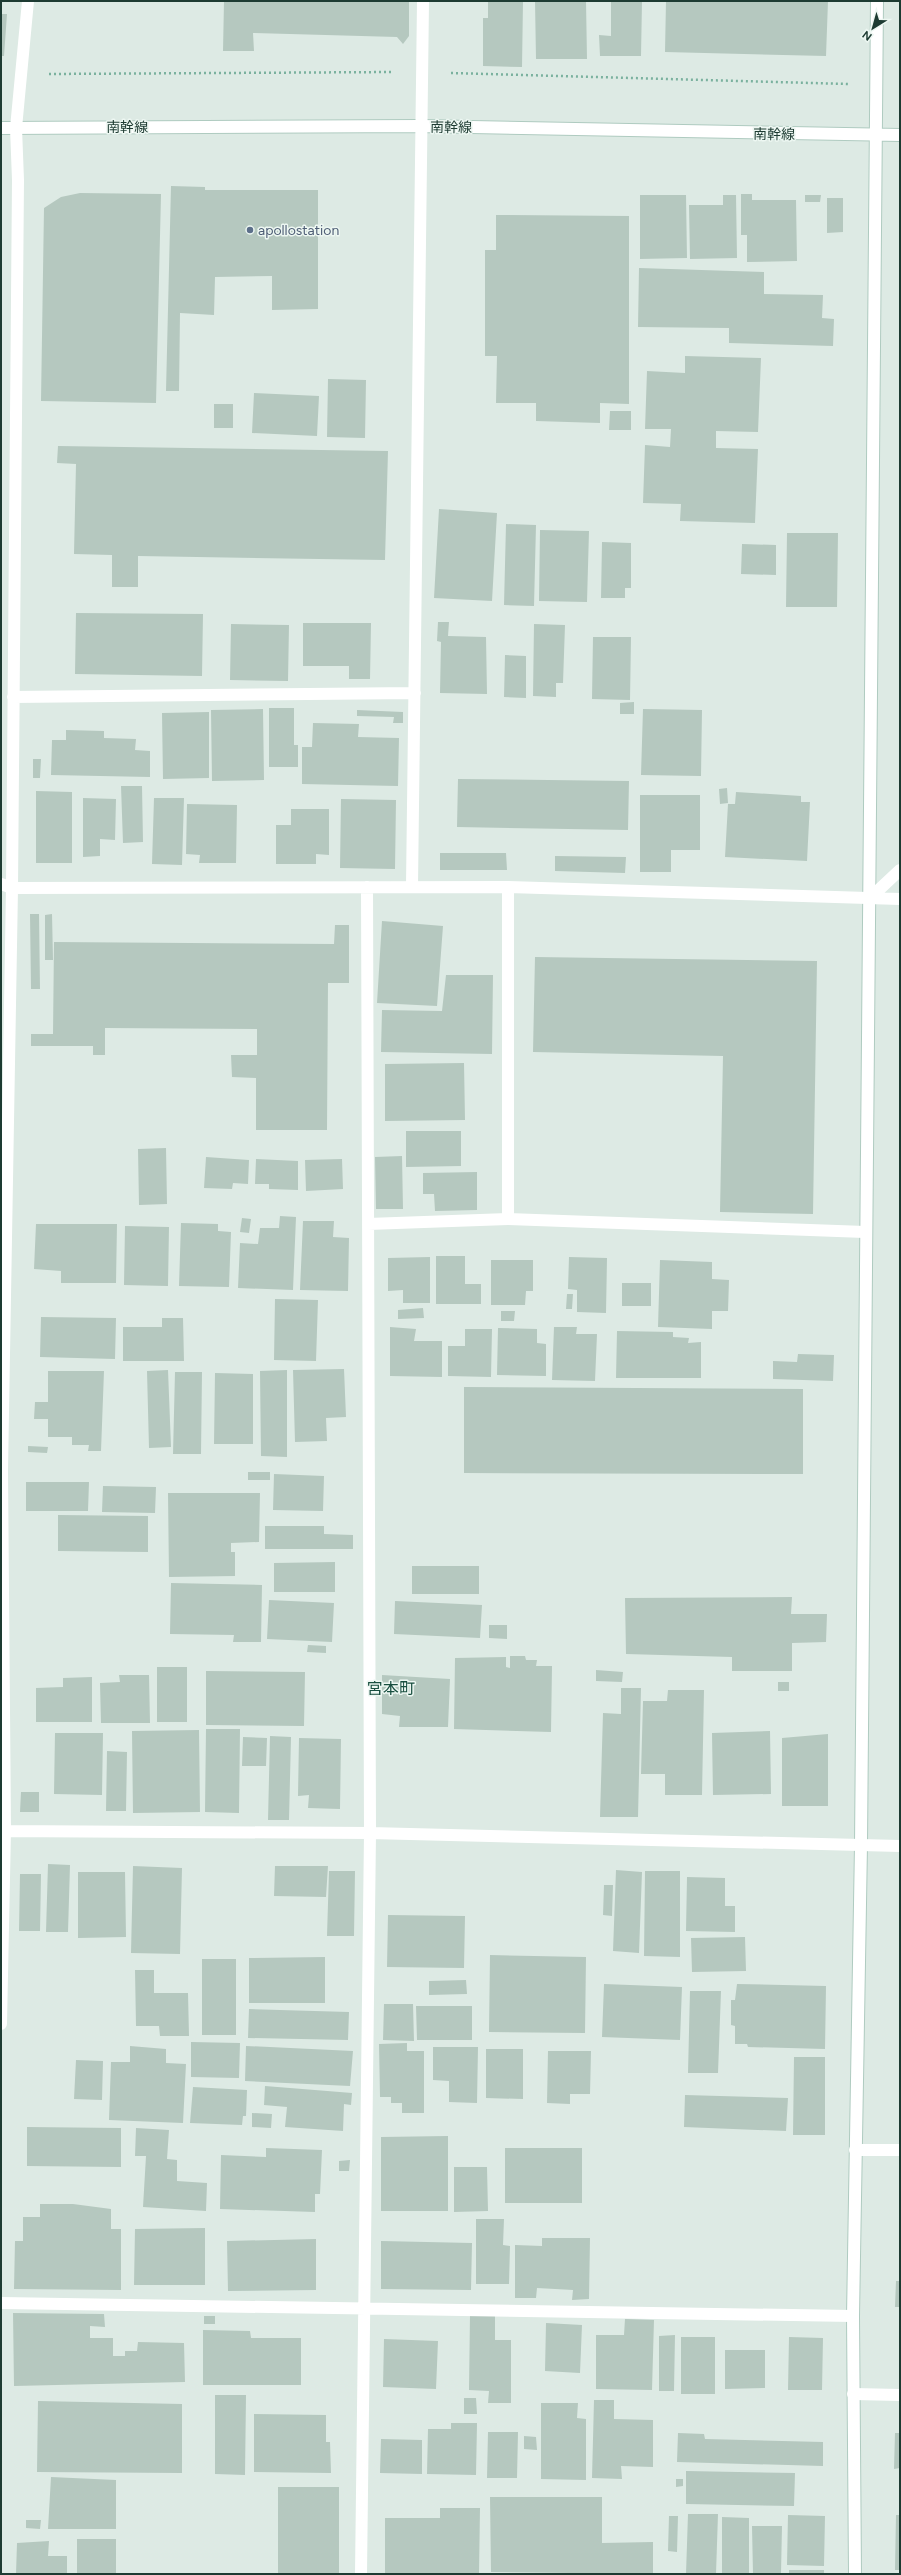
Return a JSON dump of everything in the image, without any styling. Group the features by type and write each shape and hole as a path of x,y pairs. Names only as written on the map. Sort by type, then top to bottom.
{"street":[{"path":"1,2024 3,1831 2,1471 6,886 13,697 18,180 16,128 28,1"},
{"path":"412,886 423,1"},
{"path":"855,2574 853,2316 861,1846 865,1232 877,1"},
{"name":"南幹線","path":"1,128 421,126 876,136 900,135"},
{"path":"13,697 415,693"},
{"path":"869,899 900,870"},
{"path":"6,886 508,887 900,899"},
{"path":"361,2574 370,1833 367,887"},
{"path":"508,887 508,1218"},
{"path":"368,1224 508,1218 865,1232"},
{"path":"3,1831 370,1833 900,1846"},
{"path":"855,2150 900,2150"},
{"path":"1,2303 853,2316"},
{"path":"853,2394 900,2395"}],"building":[{"path":"224,1 409,1 409,36 403,44 397,37 253,33 254,51 223,51"},
{"path":"488,1 523,1 522,67 483,66 483,18 488,18"},
{"path":"535,1 586,1 587,59 536,59"},
{"path":"611,1 642,1 641,56 600,56 599,35 611,36"},
{"path":"666,1 828,1 826,56 665,52"},
{"path":"1,14 7,14 4,56 1,56"},
{"path":"171,186 205,187 205,190 318,190 318,309 272,310 272,276 215,277 214,315 180,313 179,391 166,391"},
{"path":"80,193 161,194 156,403 41,401 44,208 61,197"},
{"path":"741,194 752,194 752,200 796,200 797,261 747,262 747,235 741,235"},
{"path":"640,195 686,195 687,258 640,259"},
{"path":"723,195 736,195 737,258 690,259 689,205 723,205"},
{"path":"805,195 821,195 820,202 805,202"},
{"path":"827,198 843,198 843,232 827,233"},
{"path":"496,215 629,216 629,404 600,403 600,423 536,421 536,403 496,403 497,356 485,356 485,250 496,250"},
{"path":"639,268 764,272 764,294 823,295 822,318 834,319 833,346 729,343 729,328 638,327"},
{"path":"685,356 761,358 758,432 716,431 716,448 758,449 755,523 680,521 681,504 643,503 645,445 670,447 671,429 645,429 647,371 685,373"},
{"path":"328,379 366,380 365,438 327,437"},
{"path":"254,393 319,396 317,436 252,433"},
{"path":"214,404 233,404 233,428 214,428"},
{"path":"610,411 631,411 631,430 609,430"},
{"path":"58,446 388,451 385,560 138,556 138,587 112,587 112,555 74,554 76,464 57,463"},
{"path":"439,509 497,513 492,601 434,598"},
{"path":"506,524 536,525 534,606 504,605"},
{"path":"540,530 589,531 587,602 539,601"},
{"path":"787,533 838,533 837,607 786,607"},
{"path":"602,542 631,543 631,588 625,588 625,598 601,598"},
{"path":"742,544 776,545 776,575 741,574"},
{"path":"76,613 203,614 202,676 75,674"},
{"path":"438,622 449,622 448,636 486,637 487,694 440,693 441,642 437,641"},
{"path":"303,623 371,623 370,679 349,679 349,666 303,666"},
{"path":"231,624 289,625 288,681 230,680"},
{"path":"534,624 565,625 563,683 556,683 556,697 533,696"},
{"path":"593,637 631,637 630,700 592,699"},
{"path":"505,655 526,656 526,698 504,697"},
{"path":"634,702 634,714 620,714 620,703"},
{"path":"269,708 294,708 294,745 298,745 298,767 269,767"},
{"path":"263,709 264,780 212,781 211,710"},
{"path":"643,709 702,710 701,776 641,775"},
{"path":"357,710 403,712 403,723 393,723 394,717 357,716"},
{"path":"209,712 209,778 163,779 162,713"},
{"path":"313,723 359,724 358,737 399,738 398,786 302,784 302,747 312,747"},
{"path":"66,730 104,731 104,738 136,739 135,750 150,751 150,777 51,775 52,740 66,740"},
{"path":"33,759 41,759 40,778 33,778"},
{"path":"458,779 629,781 628,830 457,827"},
{"path":"121,786 142,786 143,842 123,843"},
{"path":"727,788 728,803 720,804 719,789"},
{"path":"36,791 72,792 72,863 36,863"},
{"path":"736,792 801,796 801,802 810,802 807,861 725,857 728,804 735,804"},
{"path":"640,795 700,795 700,850 671,850 671,872 640,872"},
{"path":"83,798 116,799 115,840 100,839 100,856 83,857"},
{"path":"154,798 184,798 182,865 152,864"},
{"path":"341,799 396,800 395,869 340,868"},
{"path":"187,804 237,805 236,863 199,863 200,855 186,854"},
{"path":"291,809 329,809 329,855 316,854 316,864 276,864 276,825 291,825"},
{"path":"440,853 506,853 507,870 440,870"},
{"path":"555,856 626,857 625,873 555,871"},
{"path":"30,914 39,914 40,989 31,989"},
{"path":"52,914 53,960 45,960 45,915"},
{"path":"382,921 443,926 437,1006 377,1003"},
{"path":"335,925 349,925 349,983 328,983 327,1130 256,1130 256,1078 232,1077 231,1055 257,1055 257,1029 105,1028 105,1055 93,1055 93,1046 31,1046 31,1034 53,1034 54,942 334,944"},
{"path":"535,957 817,961 813,1214 720,1212 723,1056 533,1052"},
{"path":"446,975 493,975 492,1054 381,1052 382,1010 442,1011"},
{"path":"464,1063 465,1120 385,1121 385,1064"},
{"path":"406,1131 461,1131 461,1166 406,1167"},
{"path":"166,1148 167,1204 139,1205 138,1149"},
{"path":"402,1156 403,1209 376,1209 375,1157"},
{"path":"206,1157 249,1160 248,1184 233,1183 232,1189 204,1188"},
{"path":"256,1159 298,1161 298,1190 269,1189 269,1184 255,1184"},
{"path":"342,1159 343,1189 306,1191 305,1160"},
{"path":"477,1172 477,1210 435,1211 434,1194 423,1194 423,1173"},
{"path":"280,1216 296,1217 293,1290 238,1288 240,1243 258,1244 260,1228 279,1228"},
{"path":"242,1218 251,1219 249,1233 240,1232"},
{"path":"303,1221 334,1221 333,1237 349,1238 348,1291 300,1290"},
{"path":"181,1223 218,1224 218,1231 231,1232 229,1287 179,1286"},
{"path":"36,1224 117,1224 116,1283 61,1283 61,1271 34,1269"},
{"path":"125,1226 169,1227 168,1286 124,1285"},
{"path":"436,1256 465,1256 465,1284 481,1284 481,1304 436,1304"},
{"path":"430,1257 430,1303 403,1303 403,1290 388,1291 388,1258"},
{"path":"569,1257 607,1258 606,1313 577,1312 577,1290 568,1289"},
{"path":"491,1260 533,1260 533,1291 526,1291 525,1305 491,1305"},
{"path":"660,1260 712,1262 712,1279 729,1280 728,1311 712,1311 712,1329 658,1327"},
{"path":"622,1283 651,1283 651,1306 622,1306"},
{"path":"567,1294 573,1294 572,1309 566,1309"},
{"path":"275,1299 318,1300 316,1361 274,1360"},
{"path":"423,1308 424,1318 398,1319 398,1310"},
{"path":"501,1311 515,1311 514,1321 501,1321"},
{"path":"41,1317 116,1318 115,1359 40,1357"},
{"path":"162,1318 183,1318 184,1361 123,1361 123,1327 162,1327"},
{"path":"390,1327 416,1329 414,1341 442,1341 442,1377 390,1376"},
{"path":"554,1327 577,1327 576,1334 597,1334 595,1381 552,1380"},
{"path":"498,1328 537,1329 537,1343 546,1344 546,1376 497,1375"},
{"path":"465,1329 492,1329 491,1377 448,1376 448,1346 465,1346"},
{"path":"617,1331 673,1332 673,1337 689,1338 688,1343 701,1342 701,1378 616,1378"},
{"path":"798,1354 834,1355 833,1381 773,1379 773,1361 797,1362"},
{"path":"344,1369 346,1417 326,1418 327,1441 295,1442 293,1370"},
{"path":"168,1370 171,1447 149,1448 147,1371"},
{"path":"287,1370 287,1457 261,1456 260,1371"},
{"path":"48,1371 104,1371 101,1451 88,1451 89,1445 72,1445 72,1437 48,1437 48,1419 34,1419 35,1402 48,1402"},
{"path":"175,1372 202,1372 201,1454 173,1454"},
{"path":"215,1373 253,1374 253,1444 214,1444"},
{"path":"464,1387 803,1389 803,1474 464,1473"},
{"path":"28,1446 48,1447 47,1453 28,1452"},
{"path":"248,1472 270,1472 270,1480 248,1480"},
{"path":"274,1474 324,1476 323,1511 273,1510"},
{"path":"26,1482 89,1482 88,1511 26,1511"},
{"path":"103,1486 156,1487 155,1513 102,1512"},
{"path":"168,1493 260,1493 259,1542 231,1543 231,1552 235,1552 235,1576 169,1577"},
{"path":"58,1515 148,1516 148,1552 58,1551"},
{"path":"265,1526 324,1526 324,1534 353,1535 353,1549 265,1549"},
{"path":"335,1562 335,1592 274,1592 274,1563"},
{"path":"412,1566 479,1566 479,1594 412,1594"},
{"path":"171,1583 262,1585 261,1642 233,1642 234,1635 170,1634"},
{"path":"792,1597 791,1614 827,1614 826,1642 792,1643 792,1671 732,1671 732,1657 626,1654 625,1598"},
{"path":"269,1600 334,1603 332,1642 267,1639"},
{"path":"395,1601 482,1605 480,1638 394,1634"},
{"path":"489,1625 507,1625 507,1639 489,1638"},
{"path":"308,1645 326,1646 326,1653 307,1652"},
{"path":"510,1656 525,1656 526,1660 537,1660 536,1666 552,1666 551,1732 454,1729 455,1658 506,1657 506,1667 510,1668"},
{"path":"157,1667 187,1667 187,1722 157,1722"},
{"path":"596,1670 623,1672 622,1682 596,1681"},
{"path":"206,1671 305,1672 304,1726 206,1725"},
{"path":"119,1675 149,1675 150,1723 101,1723 100,1683 120,1682"},
{"path":"382,1675 450,1679 448,1727 399,1727 400,1716 382,1714"},
{"path":"92,1677 92,1722 36,1722 36,1688 63,1687 63,1678"},
{"path":"778,1682 789,1682 789,1691 778,1691"},
{"path":"621,1688 641,1688 638,1817 600,1817 603,1713 621,1714"},
{"path":"668,1690 704,1690 702,1795 665,1795 665,1774 641,1774 643,1701 667,1701"},
{"path":"206,1729 240,1729 239,1813 205,1812"},
{"path":"199,1730 200,1812 133,1813 132,1731"},
{"path":"770,1731 771,1794 713,1795 712,1733"},
{"path":"55,1733 103,1733 102,1795 54,1794"},
{"path":"828,1734 828,1806 782,1806 782,1738"},
{"path":"270,1736 291,1737 289,1820 268,1820"},
{"path":"243,1737 267,1738 266,1766 242,1766"},
{"path":"299,1738 341,1739 340,1809 308,1808 309,1795 298,1796"},
{"path":"107,1751 127,1752 126,1811 106,1811"},
{"path":"21,1792 39,1792 39,1812 20,1812"},
{"path":"48,1864 70,1865 68,1932 46,1932"},
{"path":"133,1866 182,1868 180,1954 131,1953"},
{"path":"275,1866 328,1866 326,1897 274,1896"},
{"path":"616,1870 642,1872 639,1953 613,1951"},
{"path":"329,1871 355,1871 354,1936 327,1936"},
{"path":"645,1871 680,1871 680,1957 644,1956"},
{"path":"78,1872 125,1872 126,1937 78,1938"},
{"path":"20,1874 41,1874 40,1931 19,1931"},
{"path":"687,1877 725,1878 725,1906 735,1906 735,1932 686,1931"},
{"path":"604,1885 613,1885 612,1916 603,1915"},
{"path":"388,1915 465,1916 464,1968 387,1967"},
{"path":"745,1937 746,1971 692,1972 691,1938"},
{"path":"490,1955 586,1957 585,2033 489,2032"},
{"path":"325,1957 325,2003 249,2003 249,1958"},
{"path":"202,1959 236,1959 236,2035 202,2035"},
{"path":"135,1970 154,1970 154,1993 188,1993 189,2036 160,2036 159,2026 136,2026"},
{"path":"466,1980 467,1994 429,1995 429,1981"},
{"path":"604,1984 682,1987 680,2040 602,2037"},
{"path":"737,1984 826,1986 825,2049 748,2047 747,2044 735,2044 735,2026 731,2025 731,2000 735,2000"},
{"path":"690,1991 721,1991 718,2073 688,2073"},
{"path":"384,2004 413,2004 414,2041 383,2040"},
{"path":"416,2006 472,2006 472,2040 417,2040"},
{"path":"249,2009 349,2012 348,2040 248,2038"},
{"path":"191,2042 240,2043 239,2078 191,2077"},
{"path":"407,2043 407,2051 424,2051 424,2113 402,2113 402,2103 391,2103 391,2097 380,2097 379,2044"},
{"path":"130,2046 166,2049 166,2063 186,2064 183,2123 109,2120 111,2062 130,2062"},
{"path":"246,2046 353,2051 350,2086 245,2081"},
{"path":"433,2047 478,2047 477,2103 449,2102 449,2081 433,2080"},
{"path":"486,2049 523,2049 523,2099 486,2098"},
{"path":"548,2051 591,2051 590,2094 570,2094 570,2104 547,2103"},
{"path":"794,2057 825,2057 825,2135 793,2135"},
{"path":"76,2060 103,2061 102,2100 74,2099"},
{"path":"265,2086 352,2093 351,2105 344,2104 343,2131 285,2127 287,2107 264,2105"},
{"path":"193,2087 247,2090 246,2116 243,2116 242,2125 190,2123"},
{"path":"685,2095 788,2098 786,2131 684,2127"},
{"path":"252,2113 272,2114 271,2128 252,2127"},
{"path":"27,2127 121,2128 121,2167 27,2166"},
{"path":"136,2128 169,2130 167,2159 177,2160 177,2181 207,2183 206,2211 143,2207 146,2156 135,2156"},
{"path":"448,2136 448,2211 381,2211 381,2137"},
{"path":"266,2148 322,2150 320,2194 315,2194 315,2212 220,2209 221,2155 266,2157"},
{"path":"505,2148 582,2148 582,2203 505,2203"},
{"path":"350,2160 349,2171 339,2171 339,2161"},
{"path":"454,2167 487,2167 488,2211 454,2212"},
{"path":"40,2204 73,2204 111,2209 111,2229 121,2229 121,2290 14,2289 15,2241 23,2241 23,2217 40,2217"},
{"path":"476,2219 504,2219 503,2245 510,2246 509,2284 476,2284"},
{"path":"205,2228 205,2285 134,2285 135,2229"},
{"path":"542,2238 590,2238 589,2299 572,2300 573,2290 537,2288 536,2298 515,2298 515,2245 542,2246"},
{"path":"316,2239 316,2290 228,2291 227,2241"},
{"path":"381,2241 472,2243 471,2290 381,2289"},
{"path":"896,2281 900,2281 900,2307 895,2307"},
{"path":"13,2313 104,2314 105,2327 90,2326 90,2338 113,2338 113,2356 125,2356 125,2351 137,2351 138,2342 184,2343 185,2382 14,2386"},
{"path":"470,2315 495,2316 495,2340 511,2340 511,2403 488,2403 489,2391 469,2390"},
{"path":"204,2316 215,2316 215,2324 204,2324"},
{"path":"625,2319 654,2320 652,2390 596,2389 596,2335 624,2335"},
{"path":"546,2323 582,2325 580,2373 545,2371"},
{"path":"203,2330 250,2331 251,2338 301,2338 301,2385 203,2385"},
{"path":"675,2335 674,2391 659,2391 659,2336"},
{"path":"681,2337 715,2337 715,2394 681,2394"},
{"path":"789,2337 823,2338 822,2390 788,2390"},
{"path":"384,2339 438,2341 436,2389 383,2387"},
{"path":"725,2350 765,2350 765,2388 725,2389"},
{"path":"215,2395 246,2395 245,2475 215,2474"},
{"path":"464,2398 476,2398 477,2414 464,2414"},
{"path":"594,2400 614,2400 614,2419 653,2420 653,2467 621,2466 622,2479 592,2478"},
{"path":"38,2401 182,2404 182,2473 37,2472"},
{"path":"541,2403 578,2403 577,2418 586,2419 586,2480 541,2479"},
{"path":"254,2414 326,2415 326,2442 330,2442 331,2473 254,2472"},
{"path":"451,2423 477,2423 476,2475 427,2474 428,2429 451,2429"},
{"path":"488,2432 518,2432 517,2478 487,2478"},
{"path":"678,2433 704,2434 705,2439 823,2442 823,2466 677,2462"},
{"path":"895,2433 900,2433 900,2468 894,2469"},
{"path":"524,2436 536,2437 537,2450 524,2449"},
{"path":"381,2439 422,2440 422,2474 380,2473"},
{"path":"686,2471 795,2473 794,2506 686,2504"},
{"path":"51,2477 116,2480 116,2529 48,2529"},
{"path":"676,2479 683,2479 683,2486 676,2487"},
{"path":"278,2487 339,2487 339,2574 278,2574"},
{"path":"490,2497 602,2497 602,2543 653,2542 653,2574 491,2572"},
{"path":"440,2508 480,2508 479,2574 385,2574 385,2518 440,2518"},
{"path":"688,2514 718,2514 716,2574 686,2574"},
{"path":"788,2515 825,2516 824,2566 787,2565"},
{"path":"896,2515 900,2515 900,2570 895,2570"},
{"path":"669,2516 678,2516 677,2552 668,2551"},
{"path":"722,2517 749,2518 749,2574 722,2574"},
{"path":"26,2520 41,2520 40,2529 26,2528"},
{"path":"752,2526 782,2526 781,2574 753,2574"},
{"path":"77,2539 116,2539 116,2574 77,2574"},
{"path":"49,2541 48,2556 67,2556 67,2574 16,2574 17,2543"},
{"path":"789,2570 824,2570 824,2574 789,2574"}],"place":[{"name":"apollostation","path":"250,230"}],"district":[{"name":"宮本町","path":"391,1688"}]}
